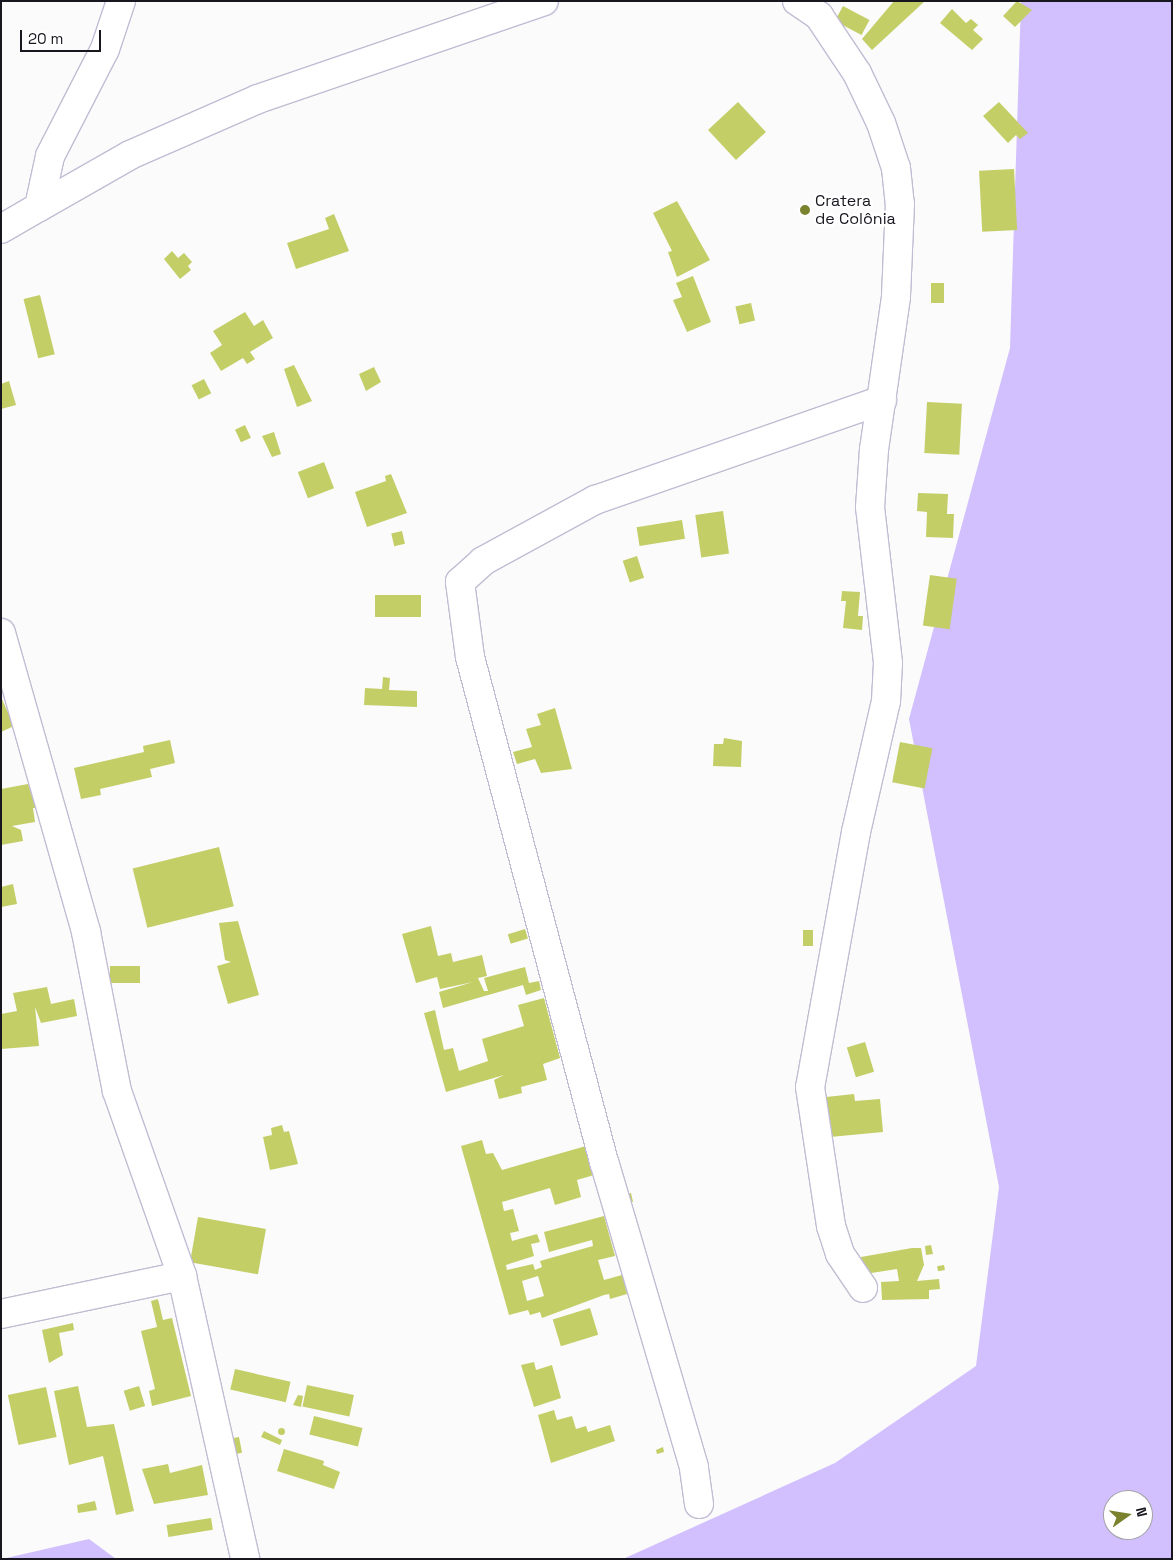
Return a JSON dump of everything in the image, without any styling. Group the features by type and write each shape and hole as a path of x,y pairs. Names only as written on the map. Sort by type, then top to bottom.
{"street":[{"path":"39,207 50,156 104,49 121,1"},
{"path":"1,229 130,155 258,99 544,1"},
{"path":"797,1 819,16 857,73 896,168 900,243 870,507 888,663 886,701 856,832 810,1087 831,1226 840,1254 863,1288"},
{"path":"698,1504 694,1468 611,1187 470,657 460,582 484,561 595,500 882,400"},
{"path":"1,632 88,942 117,1092 182,1276 246,1559"},
{"path":"1,1314 182,1276"}],"shaded area":[{"path":"1021,1 1172,1 1172,1559 623,1559 835,1463 976,1366 999,1187 909,719 1010,348"},
{"path":"89,1539 116,1559 2,1559"}],"building":[{"path":"894,1 925,1 872,50 862,39"},
{"path":"1017,1 1032,10 1015,27 1003,16"},
{"path":"843,6 869,20 862,35 835,21"},
{"path":"952,9 966,23 971,19 978,25 973,30 983,39 972,50 940,23"},
{"path":"738,102 766,132 736,160 708,130"},
{"path":"999,102 1028,133 1020,139 1016,135 1008,143 983,116"},
{"path":"1014,169 1017,230 982,232 979,171"},
{"path":"677,201 710,260 677,277 668,252 672,251 653,213"},
{"path":"334,214 349,251 296,269 287,243 329,229 325,218"},
{"path":"172,251 178,258 184,253 192,262 188,266 191,270 180,279 164,259"},
{"path":"693,276 711,322 687,332 673,300 682,297 676,283"},
{"path":"931,283 944,283 944,303 931,303"},
{"path":"40,295 55,354 38,358 24,299"},
{"path":"751,303 755,321 739,324 735,307"},
{"path":"245,312 254,326 263,320 273,338 250,352 255,359 247,364 243,358 221,371 210,353 222,345 213,331"},
{"path":"294,365 312,401 297,407 284,369"},
{"path":"374,367 381,382 366,391 359,374"},
{"path":"204,379 211,393 199,400 192,385"},
{"path":"9,381 16,405 1,409 1,384"},
{"path":"927,402 962,404 959,455 924,453"},
{"path":"245,425 251,438 241,442 235,430"},
{"path":"274,432 281,454 272,457 262,436"},
{"path":"324,462 334,488 308,498 298,472"},
{"path":"391,474 407,513 367,527 355,492 386,481 385,476"},
{"path":"918,493 948,494 947,514 954,514 953,538 926,537 927,512 917,511"},
{"path":"723,511 729,554 701,557 695,515"},
{"path":"682,520 685,539 640,546 637,527"},
{"path":"402,531 405,544 394,546 391,533"},
{"path":"637,556 644,578 630,583 623,561"},
{"path":"930,575 957,579 950,629 923,626"},
{"path":"842,591 860,592 858,616 863,616 862,630 843,628 846,601 841,601"},
{"path":"375,595 421,595 421,617 375,617"},
{"path":"383,677 390,678 389,690 417,691 417,707 364,705 365,688 382,689"},
{"path":"1,697 14,726 1,732"},
{"path":"555,708 572,769 541,773 535,759 517,764 513,752 532,747 526,729 541,725 537,714"},
{"path":"724,738 742,741 741,767 713,766 714,744 723,744"},
{"path":"170,740 175,763 150,769 152,777 100,789 101,795 81,799 74,768 144,752 143,746"},
{"path":"900,742 932,748 925,789 892,782"},
{"path":"28,784 36,808 33,808 35,822 12,826 21,830 23,841 1,845 1,789"},
{"path":"219,847 234,906 147,928 133,869"},
{"path":"13,884 17,904 1,907 1,887"},
{"path":"238,921 259,995 228,1004 217,966 231,962 225,960 219,923"},
{"path":"431,926 438,956 451,953 453,962 482,955 487,976 478,978 484,991 488,991 484,978 525,967 529,983 539,981 541,990 526,995 523,985 443,1008 439,992 473,982 440,989 437,977 416,983 402,934"},
{"path":"525,929 528,939 511,944 508,934"},
{"path":"803,930 813,930 813,946 803,946"},
{"path":"110,966 140,966 140,983 110,983"},
{"path":"47,987 51,1004 74,999 77,1016 41,1023 35,1007 39,1046 1,1049 1,1014 17,1011 13,993"},
{"path":"544,998 560,1058 543,1064 547,1080 521,1087 522,1093 499,1099 494,1080 504,1075 446,1092 424,1013 435,1010 444,1050 453,1048 459,1071 488,1061 482,1039 524,1026 518,1005"},
{"path":"865,1042 874,1072 856,1077 847,1048"},
{"path":"854,1094 855,1101 880,1099 883,1132 830,1137 826,1097"},
{"path":"282,1125 284,1132 289,1131 298,1164 270,1170 263,1137 272,1135 271,1128"},
{"path":"482,1140 486,1154 493,1153 502,1170 586,1146 594,1175 577,1180 581,1197 555,1205 550,1188 502,1202 504,1211 513,1209 519,1231 510,1233 512,1241 537,1234 540,1242 531,1244 534,1256 506,1265 507,1270 533,1264 535,1270 542,1267 540,1261 593,1246 592,1240 549,1252 544,1232 604,1216 615,1256 598,1260 604,1280 622,1275 627,1294 610,1299 609,1294 604,1295 542,1318 540,1312 530,1315 528,1310 509,1315 461,1146","holes":["538,1276 544,1296 527,1301 522,1281"]},
{"path":"631,1193 633,1202 626,1203 624,1195"},
{"path":"198,1217 266,1229 258,1274 190,1262"},
{"path":"931,1245 933,1254 926,1255 925,1246"},
{"path":"921,1248 924,1265 917,1281 939,1279 940,1289 929,1290 929,1299 882,1300 881,1282 899,1281 897,1269 865,1274 861,1257"},
{"path":"944,1265 945,1270 938,1271 937,1266"},
{"path":"158,1299 163,1320 172,1318 191,1396 152,1406 149,1391 155,1389 141,1331 157,1327 151,1301"},
{"path":"590,1308 598,1335 561,1346 553,1319"},
{"path":"73,1323 74,1330 59,1333 63,1355 49,1363 42,1330"},
{"path":"534,1362 536,1370 552,1365 561,1398 534,1407 521,1365"},
{"path":"235,1369 291,1382 286,1402 230,1389"},
{"path":"307,1385 354,1395 349,1416 302,1407"},
{"path":"78,1386 87,1427 114,1424 134,1511 116,1515 103,1456 69,1465 54,1391"},
{"path":"139,1386 145,1406 130,1411 124,1391"},
{"path":"46,1387 57,1437 18,1445 8,1395"},
{"path":"298,1395 303,1396 301,1407 293,1405"},
{"path":"554,1410 557,1420 572,1416 576,1429 586,1426 588,1432 610,1425 615,1441 551,1463 538,1415"},
{"path":"314,1416 363,1428 358,1447 309,1434"},
{"path":"281,1428 284,1431 281,1434 278,1431"},
{"path":"264,1431 282,1440 280,1445 261,1437"},
{"path":"239,1437 242,1453 229,1455 226,1439"},
{"path":"663,1447 664,1452 657,1454 656,1450"},
{"path":"284,1449 324,1461 323,1465 340,1472 334,1489 277,1471"},
{"path":"168,1464 170,1473 202,1465 208,1495 154,1504 142,1469"},
{"path":"95,1501 97,1510 78,1513 77,1505"},
{"path":"211,1518 213,1530 168,1537 167,1525"}],"place":[{"name":"Cratera de Colônia","path":"805,210"}]}
